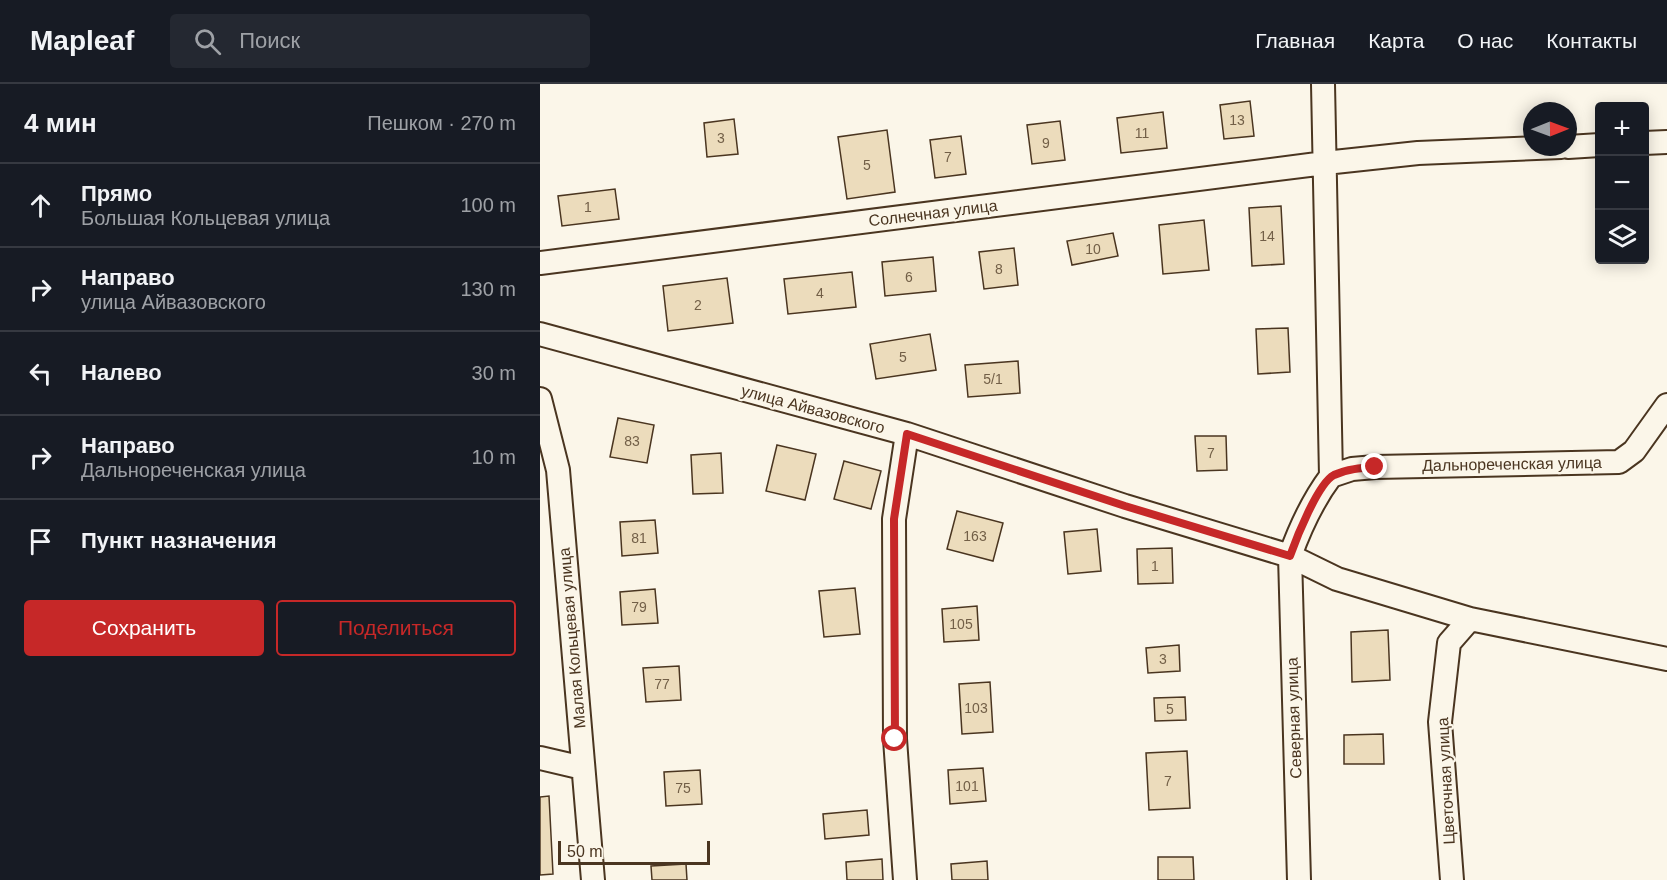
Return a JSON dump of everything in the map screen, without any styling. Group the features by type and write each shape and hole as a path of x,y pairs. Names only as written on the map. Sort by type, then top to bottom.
{"street":[{"path":"1290,556 1317,495 1331,476 1323,84"},
{"path":"1649,143 1667,142"},
{"path":"1577,146 1595,145"},
{"name":"Солнечная улица","path":"540,263 1325,163 1418,153 1523,149"},
{"name":"улица Айвазовского","path":"540,334 907,434 1125,506 1290,556 1337,579 1470,619 1667,659"},
{"name":"Малая Кольцевая улица","path":"540,399 558,470 593,880"},
{"name":"Дальнореченская улица","path":"1331,476 1352,469 1375,467 1619,462 1634,451 1667,405"},
{"path":"905,880 895,739 894,519 907,434"},
{"name":"Северная улица","path":"1290,556 1299,880"},
{"name":"Цветочная улица","path":"1452,880 1440,723 1449,643 1470,619"},
{"path":"540,758 583,768"}],"building":[{"path":"1250,101 1254,136 1224,139 1220,105"},
{"path":"1163,112 1167,148 1121,153 1117,118"},
{"path":"734,119 738,154 707,157 704,123"},
{"path":"1060,121 1065,160 1032,164 1027,125"},
{"path":"887,130 895,192 847,199 838,137"},
{"path":"961,136 966,174 935,178 930,140"},
{"path":"615,189 619,219 562,226 558,196"},
{"path":"1281,206 1284,264 1252,266 1249,208"},
{"path":"1204,220 1209,270 1163,274 1159,225"},
{"path":"1113,233 1118,256 1072,265 1067,241"},
{"path":"1014,248 1018,285 984,289 979,252"},
{"path":"933,257 936,291 885,296 882,262"},
{"path":"852,272 856,307 788,314 784,279"},
{"path":"727,278 733,323 668,331 663,286"},
{"path":"1288,328 1290,372 1258,374 1256,329"},
{"path":"930,334 936,370 876,379 870,344"},
{"path":"1018,361 1020,393 968,397 965,365"},
{"path":"618,418 654,425 647,463 610,457"},
{"path":"1195,436 1226,436 1227,470 1197,471"},
{"path":"777,445 816,454 805,500 766,491"},
{"path":"721,453 723,493 693,494 691,455"},
{"path":"844,461 881,471 871,509 834,499"},
{"path":"957,511 1003,523 993,561 947,549"},
{"path":"655,520 658,553 622,556 620,522"},
{"path":"1097,529 1101,571 1068,574 1064,532"},
{"path":"1172,548 1173,583 1138,584 1137,549"},
{"path":"855,588 860,634 824,637 819,591"},
{"path":"655,589 658,623 622,625 620,592"},
{"path":"977,606 979,640 944,642 942,609"},
{"path":"1388,630 1390,680 1352,682 1351,632"},
{"path":"1179,645 1180,671 1148,673 1146,648"},
{"path":"679,666 681,700 646,702 643,668"},
{"path":"990,682 993,732 962,734 959,684"},
{"path":"1185,697 1186,720 1155,721 1154,698"},
{"path":"1383,734 1384,764 1344,764 1344,735"},
{"path":"1187,751 1190,808 1149,810 1146,753"},
{"path":"983,768 986,801 950,804 948,770"},
{"path":"700,770 702,804 666,806 664,772"},
{"path":"549,796 553,874 540,875 540,797"},
{"path":"867,810 869,835 825,839 823,814"},
{"path":"1158,857 1193,857 1194,880 1158,880"},
{"path":"882,859 883,880 847,880 846,862"},
{"path":"987,861 988,880 952,880 951,864"},
{"path":"686,864 687,880 652,880 651,866"}],"route":[{"path":"895,739 894,519 907,434 1125,506 1290,556 1317,495 1331,476 1352,469 1375,467"}]}
